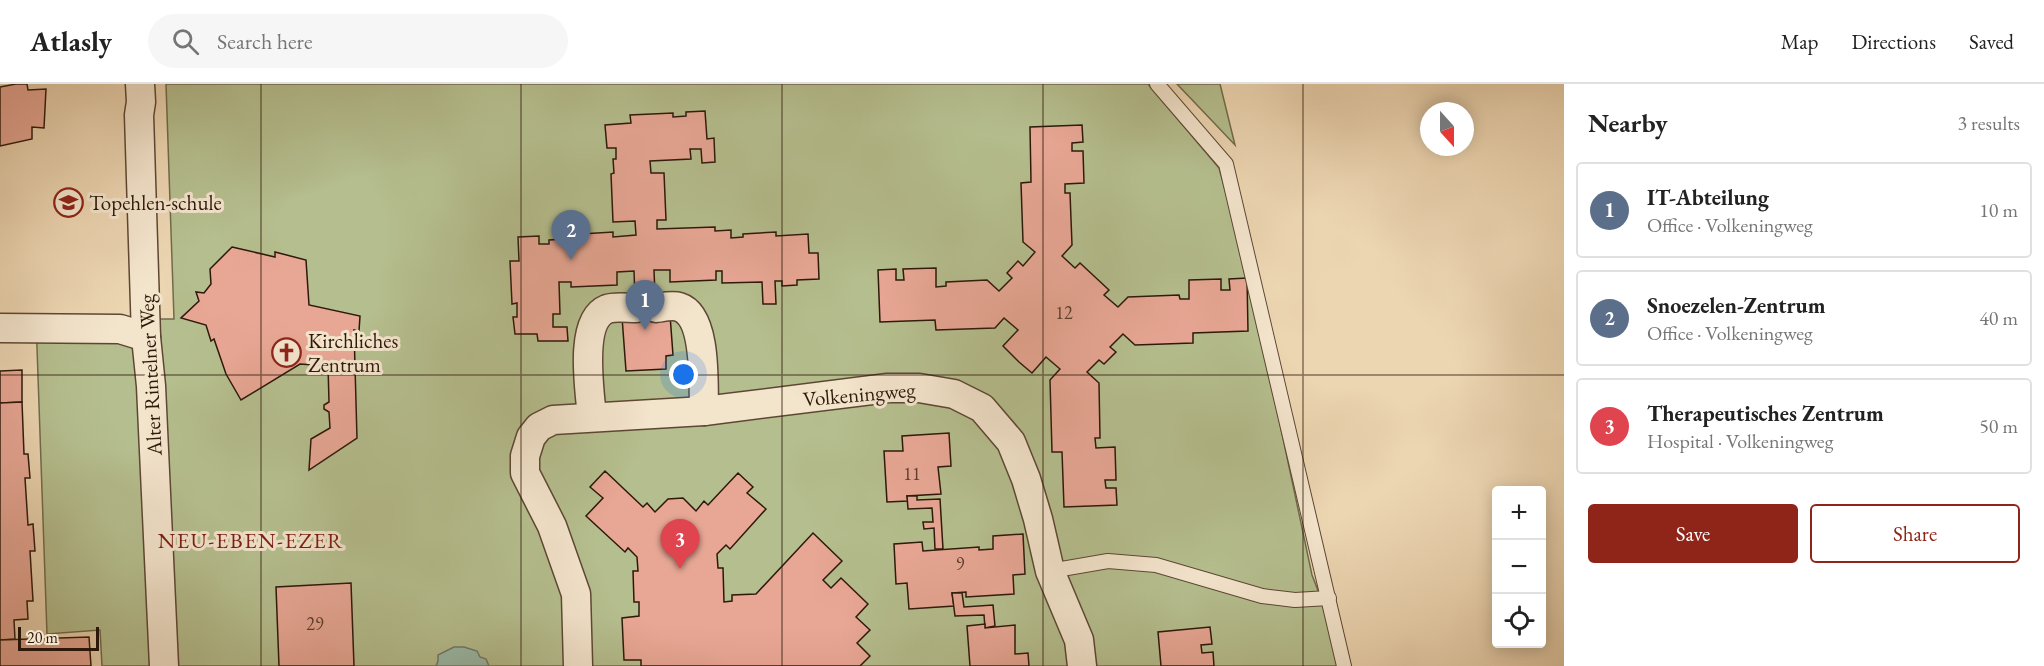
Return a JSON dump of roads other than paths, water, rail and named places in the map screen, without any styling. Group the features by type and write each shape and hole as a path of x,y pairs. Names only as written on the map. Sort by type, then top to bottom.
{"street":[{"name":"Alter Rintelner Weg","path":"140,84 146,337 151,386 164,666"},
{"path":"592,417 588,353 591,328 598,317 608,309 679,307 688,313 700,339 704,411"},
{"path":"0,328 120,329 146,337"},
{"name":"Volkeningweg","path":"578,666 576,594 552,526 525,473 525,456 531,437 539,427 553,420 704,411 888,388 920,388 954,394 982,408 1011,442 1026,479 1050,571 1080,640 1082,666"}],"lane":[{"path":"1157,84 1226,164 1344,666"},
{"path":"1050,571 1108,561 1156,565 1262,596 1295,600 1329,598"}],"place":[{"name":"Topehlen-schule","path":"68,202"},
{"name":"Snoezelen-Zentrum","path":"571,260"},
{"name":"IT-Abteilung","path":"645,330"},
{"name":"Kirchliches Zentrum","path":"287,352"},
{"name":"Therapeutisches Zentrum","path":"680,569"}],"district":[{"name":"NEU-EBEN-EZER","path":"251,540"}]}
